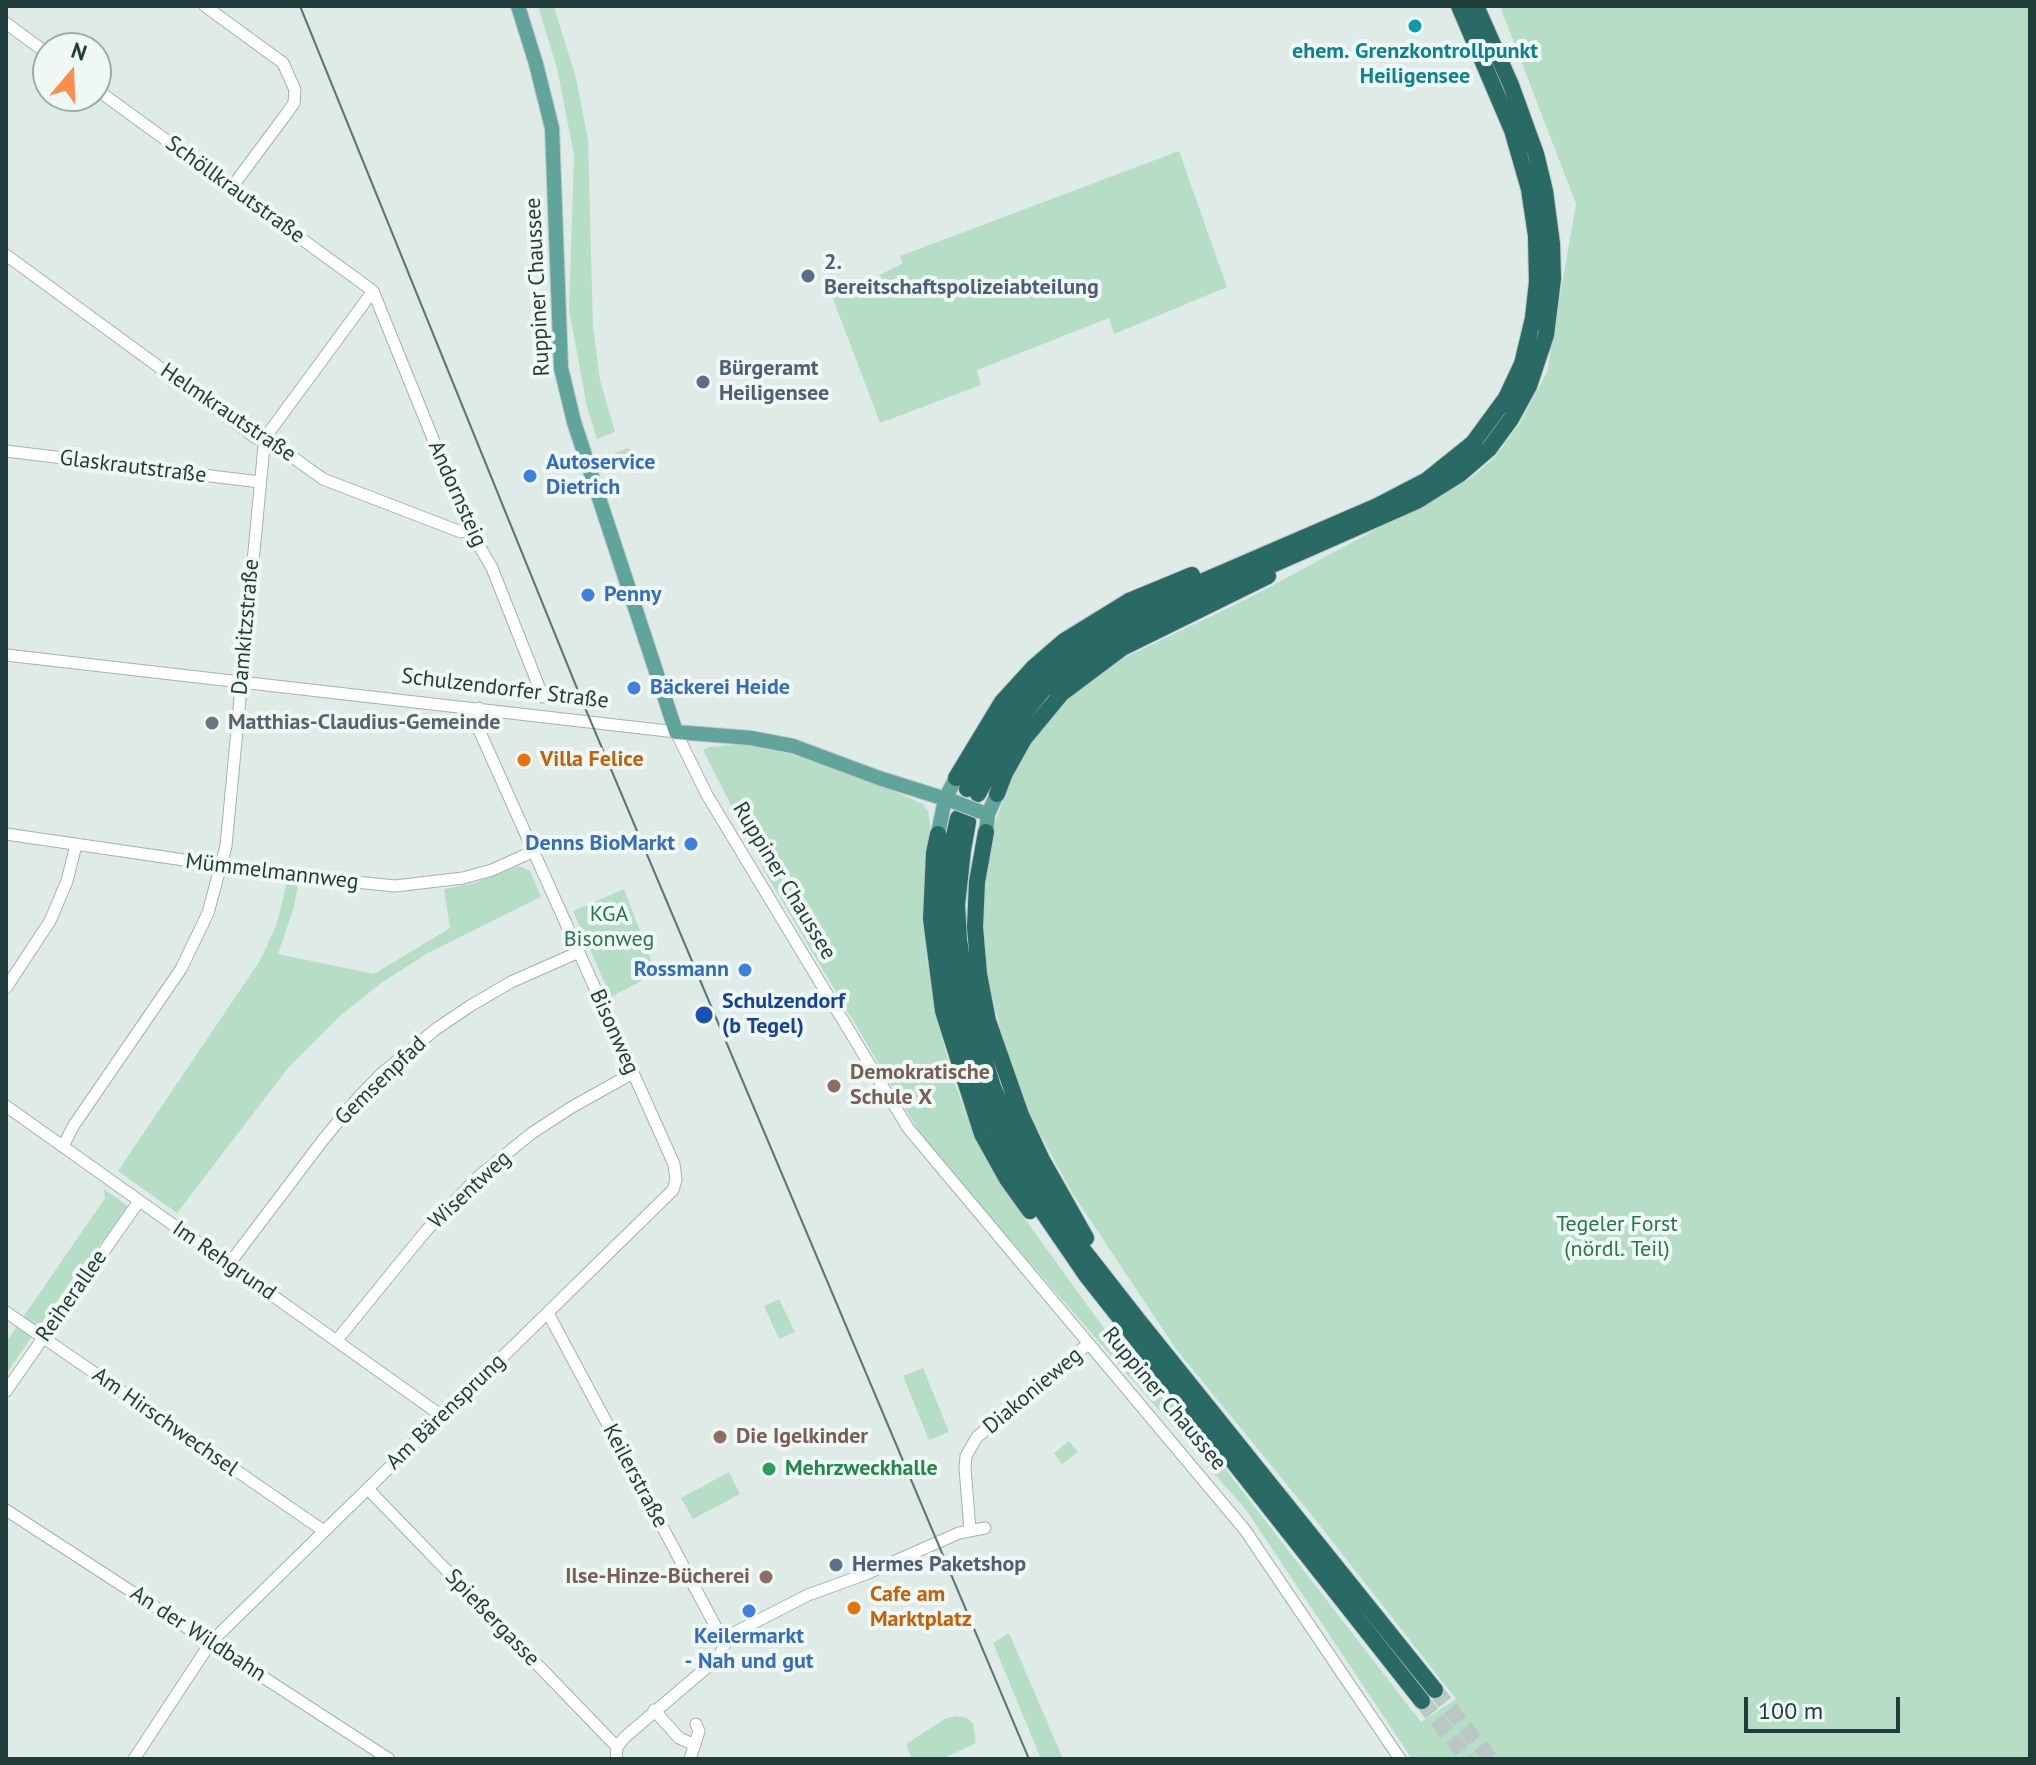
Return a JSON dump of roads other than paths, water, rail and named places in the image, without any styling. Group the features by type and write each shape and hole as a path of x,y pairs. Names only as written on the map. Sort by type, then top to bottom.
{"highway":[{"path":"997,794 1012,758 1036,722 1062,693 1122,648 1380,511 1440,471 1484,430 1514,383 1533,318 1537,255 1529,189 1507,118 1459,6"},
{"path":"967,787 1004,720 1032,686 1074,650 1116,622 1157,601 1380,511 1417,501 1460,474 1489,449 1519,406 1538,364 1546,335 1553,279 1550,221 1545,191 1520,106 1476,6"},
{"path":"966,811 959,877 959,940 970,1012 993,1087 1024,1157 1077,1242 1429,1696 1172,1385 1057,1235 1024,1182 992,1118 963,1033 947,950 947,867 966,811"},
{"path":"986,832 977,882 976,950 982,993 999,1058 1042,1160 1138,1320"},
{"path":"938,834 931,904 936,969 951,1042 982,1134 1007,1179 1076,1275 1116,1325 1172,1385"}],"main road":[{"name":"Ruppiner Chaussee","path":"518,6 552,128 559,350 563,381 583,451 676,732"},
{"name":"Schulzendorfer Straße","path":"676,732 751,738 793,746 966,811"},
{"path":"967,787 966,811 986,832"},
{"path":"938,834 966,811 997,794"}],"street":[{"path":"205,6 283,63 295,90 294,103 232,187"},
{"path":"6,23 32,42"},
{"name":"Schöllkrautstraße","path":"112,101 373,291"},
{"name":"Helmkrautstraße","path":"6,255 256,438 266,441 323,479 461,532 470,530"},
{"name":"Damkitzstraße","path":"63,1146 74,1125 182,968 208,913 222,866 266,441 270,431 373,291"},
{"name":"Andornsteig","path":"373,291 470,530 492,568 543,697"},
{"name":"Glaskrautstraße","path":"6,451 260,482"},
{"name":"Schulzendorfer Straße","path":"6,655 676,732"},
{"name":"Bisonweg","path":"479,708 479,730 674,1164 676,1180"},
{"name":"Ruppiner Chaussee","path":"676,732 707,795 908,1128 1245,1530 1400,1759"},
{"name":"Mümmelmannweg","path":"6,834 375,885 414,886 463,878 492,870 534,851"},
{"path":"6,988 51,919 67,881 76,845"},
{"name":"Gemsenpfad","path":"229,1264 323,1140 381,1074 470,1006 511,982 579,952"},
{"name":"Wisentweg","path":"337,1340 425,1232 479,1176 532,1133 633,1073"},
{"name":"Im Rehgrund","path":"6,1106 442,1416"},
{"name":"Am Bärensprung","path":"134,1759 211,1642 673,1190 676,1180"},
{"name":"Reiherallee","path":"6,1391 139,1201"},
{"name":"Am Hirschwechsel","path":"6,1312 324,1531"},
{"name":"Keilerstraße","path":"548,1313 724,1638"},
{"name":"Diakonieweg","path":"970,1530 965,1468 966,1456 977,1437 1088,1344"},
{"name":"Spießergasse","path":"368,1489 616,1753"},
{"name":"An der Wildbahn","path":"6,1510 389,1759"},
{"path":"616,1753 654,1710 718,1658 724,1651 724,1638 841,1581 866,1574 970,1530 985,1528"},
{"path":"654,1710 679,1738 695,1745"},
{"path":"690,1759 699,1731 696,1724"}],"tunnel":[{"path":"1435,1690 1490,1759"},
{"path":"1422,1701 1468,1759"}],"tram line":[{"path":"300,6 583,703 1029,1759"}],"place":[{"name":"ehem. Grenzkontrollpunkt Heiligensee","path":"1415,26"},
{"name":"2. Bereitschaftspolizeiabteilung","path":"808,276"},
{"name":"Bürgeramt Heiligensee","path":"703,382"},
{"name":"Autoservice Dietrich","path":"530,476"},
{"name":"Penny","path":"588,595"},
{"name":"Bäckerei Heide","path":"634,688"},
{"name":"Matthias-Claudius-Gemeinde","path":"212,723"},
{"name":"Villa Felice","path":"524,760"},
{"name":"Denns BioMarkt","path":"691,844"},
{"name":"Rossmann","path":"745,970"},
{"name":"Schulzendorf (b Tegel)","path":"704,1015"},
{"name":"Demokratische Schule X","path":"834,1086"},
{"name":"Die Igelkinder","path":"720,1437"},
{"name":"Mehrzweckhalle","path":"769,1469"},
{"name":"Hermes Paketshop","path":"836,1565"},
{"name":"Ilse-Hinze-Bücherei","path":"766,1577"},
{"name":"Cafe am Marktplatz","path":"854,1608"},
{"name":"Keilermarkt - Nah und gut","path":"749,1611"}],"park label":[{"name":"KGA Bisonweg","path":"609,928"},
{"name":"Tegeler Forst (nördl. Teil)","path":"1617,1238"}]}
